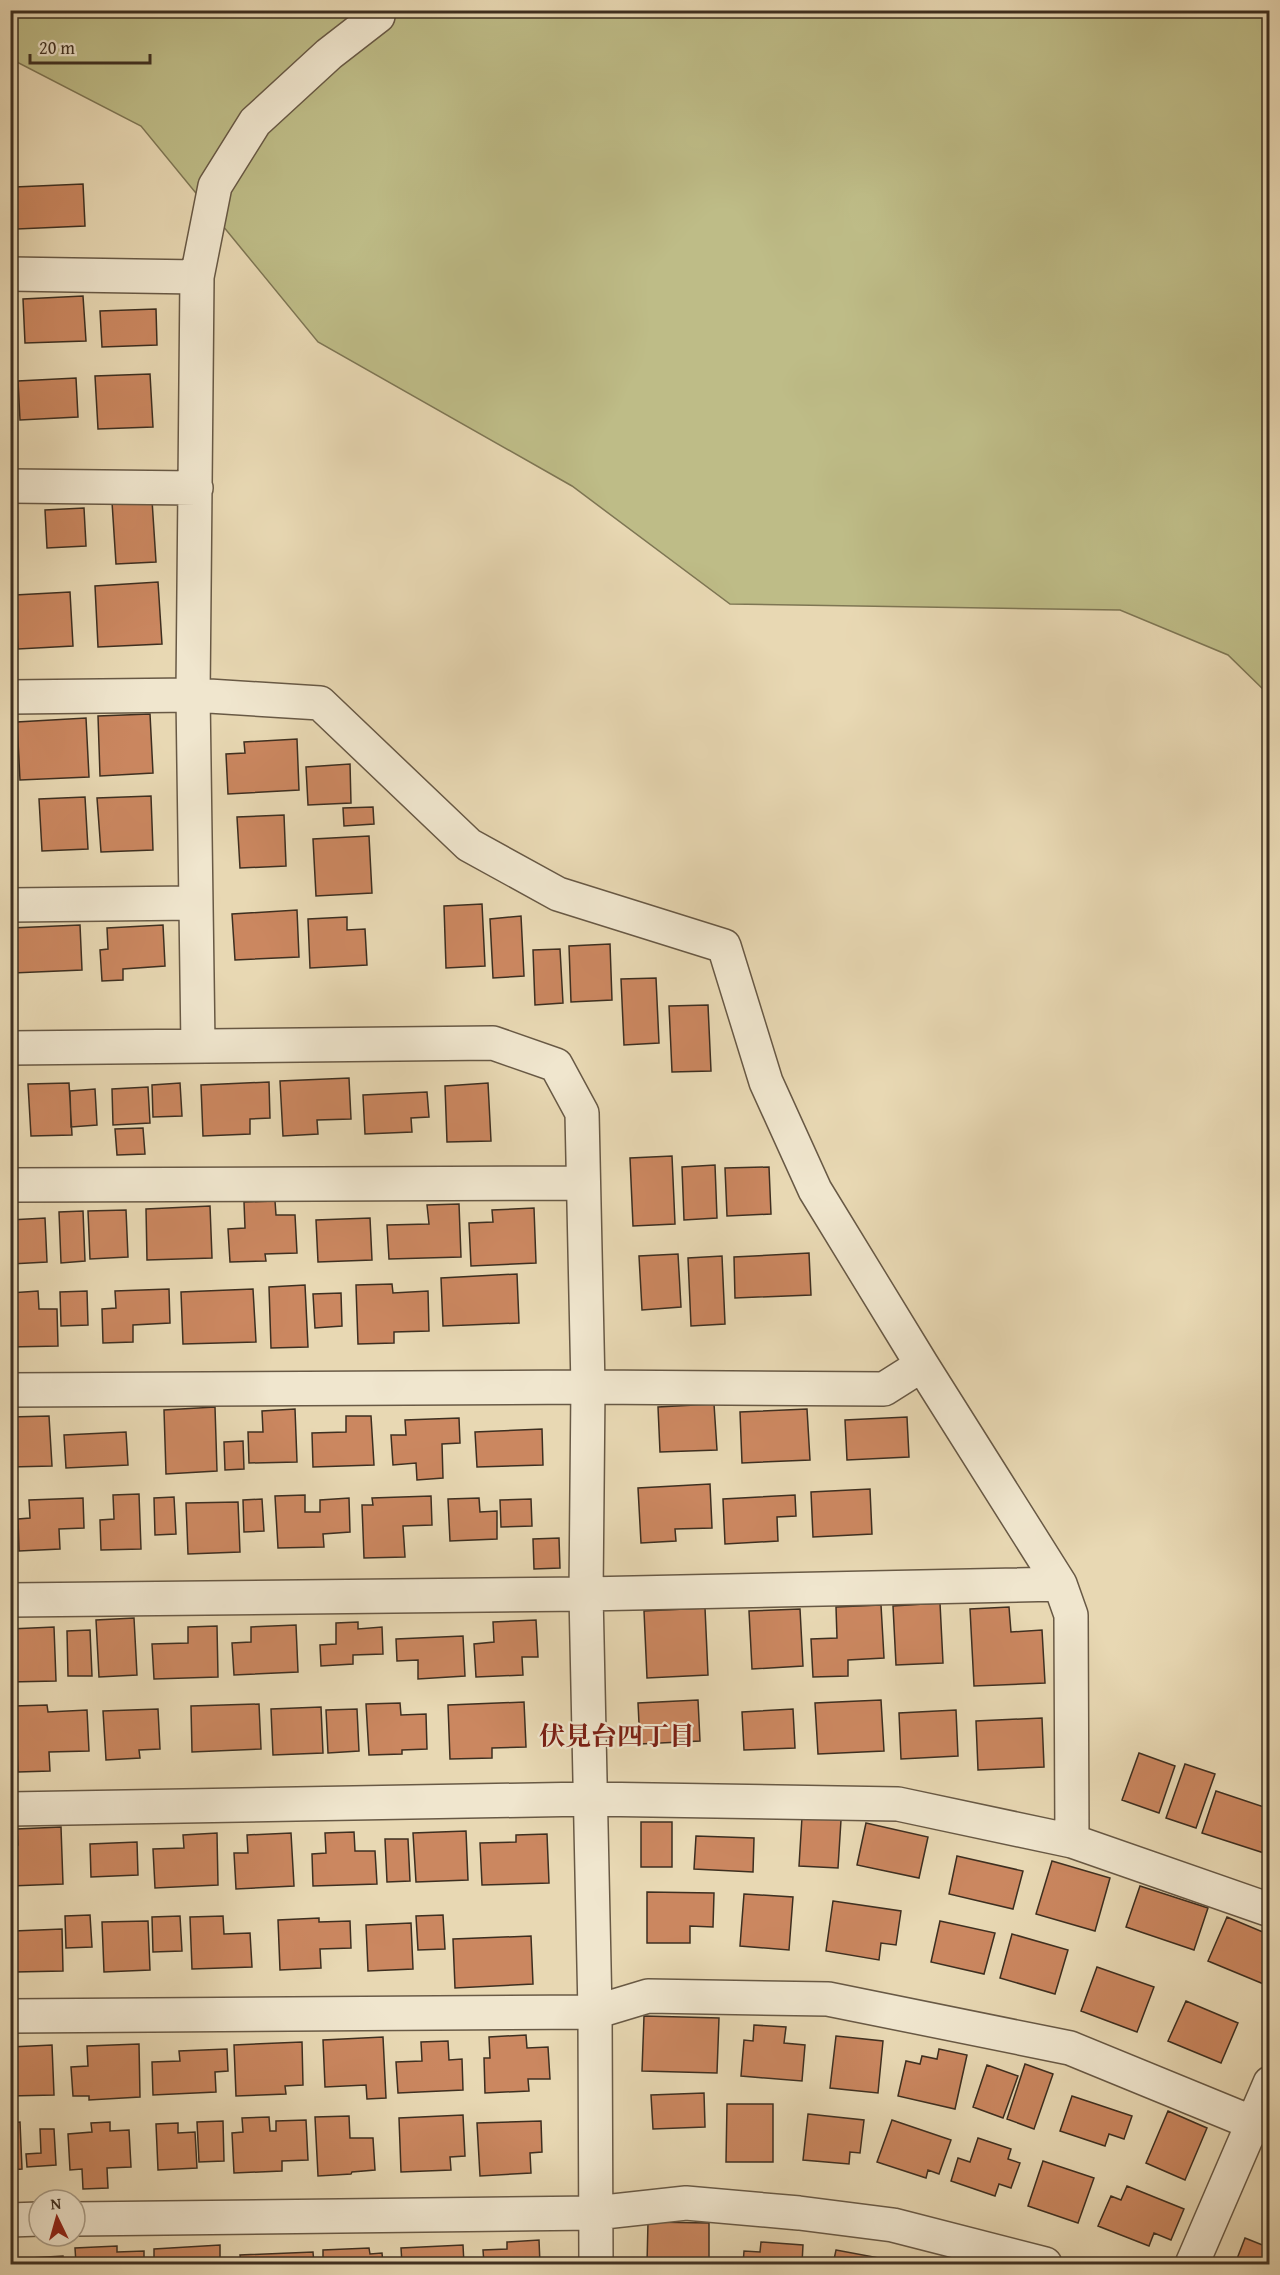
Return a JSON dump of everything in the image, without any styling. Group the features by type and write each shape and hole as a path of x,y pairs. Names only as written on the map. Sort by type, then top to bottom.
{"street":[{"path":"198,1046 193,695 197,277 215,186 255,123 329,54 379,12"},
{"path":"10,274 197,277"},
{"path":"10,486 196,488"},
{"path":"10,698 193,695 320,703 469,845 558,894 724,946 766,1082 815,1190 1060,1584 1071,1615 1072,1841"},
{"path":"10,904 195,903"},
{"path":"10,1048 493,1043 556,1065 582,1113 588,1386 586,1594 595,2013 596,2265"},
{"path":"10,1185 583,1183"},
{"path":"10,1390 588,1386 884,1389 922,1365"},
{"path":"10,1599 586,1594 1060,1584"},
{"path":"10,1809 589,1799 898,1804 1072,1841 1269,1910"},
{"path":"10,2016 595,2013 648,1996 828,2000 1070,2048 1260,2127"},
{"path":"1192,2265 1260,2127 1269,2083"},
{"path":"87,2219 595,2213 686,2203 799,2213 893,2225 1045,2265"},
{"path":"10,2220 27,2219"}],"shaded area":[{"path":"10,11 1269,11 1269,695 1228,655 1120,610 730,604 572,486 318,342 141,126 11,61"}],"building":[{"path":"83,184 85,226 17,229 15,187"},
{"path":"83,296 86,341 25,343 23,299"},
{"path":"156,309 157,345 102,347 100,311"},
{"path":"150,374 153,427 98,429 95,376"},
{"path":"76,378 78,417 20,420 18,381"},
{"path":"152,500 156,562 116,564 112,502"},
{"path":"84,508 86,546 47,548 45,510"},
{"path":"158,582 162,644 98,647 95,586"},
{"path":"70,592 73,646 18,649 15,595"},
{"path":"150,714 153,773 100,776 98,716"},
{"path":"86,718 89,777 20,780 17,722"},
{"path":"297,739 299,790 228,794 226,754 245,753 244,742"},
{"path":"350,764 351,803 308,805 306,767"},
{"path":"151,796 153,850 101,852 97,798"},
{"path":"85,797 88,849 42,851 39,799"},
{"path":"373,807 374,824 344,826 343,808"},
{"path":"284,815 286,866 240,868 237,817"},
{"path":"369,836 372,893 316,896 313,839"},
{"path":"482,904 485,966 446,968 444,906"},
{"path":"297,910 299,957 235,960 232,914"},
{"path":"521,916 524,976 493,978 490,919"},
{"path":"347,917 347,930 365,929 367,965 310,968 308,919"},
{"path":"80,925 82,970 13,973 11,928"},
{"path":"163,925 165,966 123,969 123,980 102,981 100,950 108,949 107,928"},
{"path":"610,944 612,1000 571,1002 569,946"},
{"path":"560,949 563,1003 535,1005 533,950"},
{"path":"656,978 659,1043 624,1045 621,979"},
{"path":"708,1005 711,1071 672,1072 669,1006"},
{"path":"349,1078 351,1119 317,1120 318,1134 283,1136 280,1081"},
{"path":"269,1082 270,1118 250,1119 250,1134 203,1136 201,1085"},
{"path":"69,1083 72,1135 31,1136 28,1084"},
{"path":"180,1083 182,1116 153,1117 152,1085"},
{"path":"488,1083 491,1141 447,1142 445,1086"},
{"path":"10,1085 13,1124 10,1124"},
{"path":"148,1087 150,1123 113,1125 112,1089"},
{"path":"95,1089 97,1125 71,1127 70,1091"},
{"path":"427,1092 429,1117 411,1118 412,1132 365,1134 363,1095"},
{"path":"143,1128 145,1154 117,1155 115,1129"},
{"path":"672,1156 675,1224 633,1226 630,1158"},
{"path":"715,1165 717,1218 684,1220 682,1167"},
{"path":"769,1167 771,1214 727,1216 725,1168"},
{"path":"275,1201 276,1215 295,1215 297,1253 265,1254 266,1261 230,1262 228,1229 245,1228 244,1202"},
{"path":"459,1204 461,1257 389,1259 387,1225 429,1224 427,1205"},
{"path":"210,1206 212,1258 147,1260 146,1209"},
{"path":"534,1208 536,1263 471,1266 469,1223 493,1222 492,1210"},
{"path":"126,1210 128,1257 90,1259 88,1211"},
{"path":"83,1211 85,1261 61,1263 59,1212"},
{"path":"45,1218 47,1262 11,1264 10,1220"},
{"path":"370,1218 372,1260 318,1262 316,1220"},
{"path":"809,1253 811,1295 735,1298 734,1257"},
{"path":"678,1254 681,1307 642,1310 639,1256"},
{"path":"722,1256 725,1324 691,1326 688,1258"},
{"path":"517,1274 519,1323 443,1326 441,1278"},
{"path":"392,1284 393,1293 428,1291 429,1331 394,1332 394,1343 358,1344 356,1285"},
{"path":"305,1285 308,1347 271,1348 269,1287"},
{"path":"169,1289 170,1323 133,1325 133,1342 103,1343 102,1309 116,1308 115,1291"},
{"path":"253,1289 256,1342 183,1344 181,1292"},
{"path":"38,1291 39,1309 57,1309 58,1346 10,1347 10,1293"},
{"path":"87,1291 88,1325 61,1326 60,1292"},
{"path":"341,1293 342,1326 315,1328 313,1294"},
{"path":"714,1404 717,1450 660,1452 658,1407"},
{"path":"215,1407 217,1471 166,1474 164,1410"},
{"path":"295,1409 297,1462 249,1463 248,1432 263,1432 262,1411"},
{"path":"807,1409 810,1460 742,1463 740,1412"},
{"path":"49,1416 52,1466 10,1467 10,1417"},
{"path":"346,1416 371,1416 374,1465 313,1467 312,1433 346,1432"},
{"path":"907,1417 909,1457 847,1460 845,1420"},
{"path":"459,1418 460,1443 442,1444 443,1478 417,1480 416,1463 393,1465 391,1435 406,1435 405,1420"},
{"path":"542,1429 543,1465 477,1467 475,1432"},
{"path":"126,1432 128,1465 66,1468 64,1435"},
{"path":"243,1441 244,1469 225,1470 224,1442"},
{"path":"710,1484 712,1528 675,1529 676,1541 641,1543 638,1488"},
{"path":"870,1489 872,1534 813,1537 811,1492"},
{"path":"139,1494 141,1549 101,1550 100,1520 114,1519 113,1495"},
{"path":"305,1495 305,1512 320,1512 320,1500 349,1498 350,1532 323,1534 324,1547 278,1548 275,1496"},
{"path":"795,1495 796,1516 777,1517 778,1541 725,1544 723,1499"},
{"path":"431,1496 432,1525 403,1526 405,1557 364,1558 362,1505 373,1505 372,1498"},
{"path":"174,1497 176,1534 155,1535 154,1498"},
{"path":"83,1498 84,1528 59,1529 60,1549 19,1551 18,1519 30,1518 29,1500"},
{"path":"479,1498 480,1512 497,1511 497,1539 450,1541 448,1499"},
{"path":"262,1499 264,1531 244,1532 243,1500"},
{"path":"531,1499 532,1526 501,1527 500,1500"},
{"path":"238,1502 240,1552 188,1554 186,1503"},
{"path":"559,1538 560,1568 534,1569 533,1539"},
{"path":"940,1603 943,1663 896,1665 893,1606"},
{"path":"881,1605 884,1658 848,1660 848,1676 813,1677 811,1639 837,1638 836,1607"},
{"path":"1009,1607 1011,1632 1042,1630 1045,1683 974,1686 970,1609"},
{"path":"705,1608 708,1675 647,1678 644,1611"},
{"path":"800,1609 803,1666 752,1669 749,1611"},
{"path":"134,1618 137,1675 99,1677 96,1620"},
{"path":"536,1620 538,1657 522,1657 523,1675 476,1677 474,1644 494,1642 493,1622"},
{"path":"358,1622 358,1629 382,1627 383,1654 353,1655 353,1664 321,1666 320,1645 336,1644 336,1623"},
{"path":"296,1625 298,1672 234,1675 232,1643 251,1642 251,1627"},
{"path":"217,1626 218,1677 154,1679 152,1644 188,1643 188,1627"},
{"path":"54,1627 56,1681 10,1682 10,1629"},
{"path":"90,1630 92,1676 68,1676 67,1631"},
{"path":"463,1636 465,1676 418,1679 418,1660 397,1661 396,1639"},
{"path":"698,1700 700,1741 640,1744 638,1703"},
{"path":"881,1700 884,1751 818,1754 815,1703"},
{"path":"524,1702 526,1747 492,1748 492,1758 450,1759 448,1705"},
{"path":"400,1703 401,1715 426,1714 427,1749 402,1750 402,1754 369,1755 366,1704"},
{"path":"259,1704 261,1749 192,1752 191,1706"},
{"path":"47,1705 48,1712 87,1710 89,1751 49,1752 50,1771 18,1772 15,1706"},
{"path":"321,1707 323,1753 273,1755 271,1709"},
{"path":"158,1709 160,1749 139,1750 140,1758 106,1760 103,1711"},
{"path":"357,1709 359,1751 328,1753 326,1710"},
{"path":"793,1709 795,1748 744,1750 742,1712"},
{"path":"956,1710 958,1756 901,1759 899,1713"},
{"path":"1042,1718 1044,1767 978,1770 976,1721"},
{"path":"1139,1753 1175,1766 1159,1813 1122,1800"},
{"path":"1185,1764 1215,1774 1196,1828 1166,1818"},
{"path":"1216,1791 1270,1809 1270,1838 1264,1853 1202,1833"},
{"path":"802,1817 841,1820 838,1868 799,1866"},
{"path":"641,1822 672,1822 672,1867 641,1867"},
{"path":"866,1823 928,1837 919,1878 857,1865"},
{"path":"61,1827 63,1884 10,1886 10,1845 18,1845 17,1829"},
{"path":"466,1831 468,1880 416,1882 413,1833"},
{"path":"354,1832 355,1851 375,1851 377,1884 313,1886 312,1854 326,1853 325,1833"},
{"path":"217,1833 218,1885 155,1888 153,1849 184,1848 183,1835"},
{"path":"291,1833 294,1886 236,1889 234,1853 248,1853 247,1835"},
{"path":"547,1834 549,1883 482,1885 480,1843 516,1842 516,1835"},
{"path":"696,1836 754,1838 753,1872 694,1869"},
{"path":"385,1839 408,1839 410,1881 387,1882"},
{"path":"137,1842 138,1875 91,1877 90,1844"},
{"path":"957,1856 1023,1871 1013,1909 949,1894"},
{"path":"1052,1861 1110,1878 1095,1931 1036,1914"},
{"path":"1140,1886 1208,1908 1194,1950 1126,1927"},
{"path":"647,1892 714,1893 713,1927 690,1926 690,1943 647,1943"},
{"path":"744,1894 793,1897 789,1950 740,1946"},
{"path":"833,1901 901,1911 896,1945 881,1943 879,1960 826,1951"},
{"path":"90,1915 92,1947 66,1948 65,1916"},
{"path":"443,1915 445,1949 418,1950 416,1916"},
{"path":"180,1916 182,1951 153,1952 152,1917"},
{"path":"223,1916 224,1934 250,1933 252,1967 192,1969 190,1917"},
{"path":"1227,1917 1270,1935 1270,1978 1266,1985 1208,1961"},
{"path":"319,1918 319,1922 350,1921 351,1948 320,1949 321,1968 280,1970 278,1920"},
{"path":"148,1921 150,1970 104,1972 102,1922"},
{"path":"940,1921 995,1933 984,1974 931,1962"},
{"path":"411,1923 413,1969 368,1971 366,1925"},
{"path":"62,1929 63,1971 15,1972 14,1931"},
{"path":"1012,1934 1068,1950 1055,1994 1000,1978"},
{"path":"531,1936 533,1984 455,1988 453,1939"},
{"path":"1097,1967 1154,1987 1137,2032 1081,2011"},
{"path":"1186,2001 1238,2023 1221,2063 1168,2041"},
{"path":"644,2016 719,2018 717,2073 642,2071"},
{"path":"754,2025 786,2027 784,2043 805,2045 802,2081 741,2076 744,2040 753,2041"},
{"path":"526,2035 527,2048 548,2047 550,2079 528,2079 529,2091 485,2093 484,2058 490,2058 489,2037"},
{"path":"836,2036 883,2041 878,2093 830,2088"},
{"path":"383,2037 386,2098 367,2099 366,2085 325,2087 323,2040"},
{"path":"448,2041 449,2060 462,2059 463,2090 398,2093 396,2062 422,2061 421,2042"},
{"path":"302,2042 303,2085 285,2086 286,2094 236,2096 234,2045"},
{"path":"139,2044 140,2097 89,2100 89,2096 73,2096 71,2067 88,2066 87,2046"},
{"path":"52,2045 54,2095 10,2096 10,2047"},
{"path":"227,2049 228,2071 215,2072 216,2092 153,2095 152,2062 180,2061 179,2051"},
{"path":"939,2049 967,2055 955,2109 898,2096 906,2061 920,2064 922,2056 937,2059"},
{"path":"1025,2064 1053,2074 1034,2129 1007,2119"},
{"path":"987,2065 1018,2076 1003,2118 973,2107"},
{"path":"704,2093 705,2127 653,2129 651,2095"},
{"path":"1072,2096 1132,2116 1124,2139 1109,2134 1105,2146 1060,2131"},
{"path":"727,2104 773,2104 773,2162 726,2162"},
{"path":"1168,2111 1207,2128 1185,2180 1146,2163"},
{"path":"808,2114 864,2120 860,2153 850,2152 849,2164 803,2160"},
{"path":"463,2115 465,2156 450,2157 451,2170 401,2172 399,2118"},
{"path":"349,2116 350,2138 373,2138 375,2170 318,2176 315,2117"},
{"path":"269,2117 270,2131 276,2131 276,2121 306,2120 308,2160 282,2161 282,2171 234,2173 232,2133 243,2132 242,2118"},
{"path":"892,2120 951,2140 939,2174 928,2170 926,2178 877,2162"},
{"path":"223,2121 224,2161 199,2162 197,2122"},
{"path":"541,2121 542,2152 530,2153 531,2173 480,2176 477,2123"},
{"path":"20,2122 22,2169 10,2170 10,2123"},
{"path":"110,2122 110,2131 129,2130 131,2167 107,2168 108,2188 83,2188 82,2169 70,2170 68,2134 92,2132 91,2123"},
{"path":"178,2123 178,2133 195,2132 197,2168 158,2170 156,2124"},
{"path":"40,2129 54,2129 56,2165 27,2167 26,2154 41,2153"},
{"path":"978,2138 1011,2149 1008,2159 1020,2163 1011,2188 999,2184 995,2196 951,2181 958,2158 970,2162"},
{"path":"1043,2161 1094,2178 1078,2223 1028,2206"},
{"path":"1127,2186 1184,2209 1171,2240 1154,2233 1149,2246 1098,2226 1111,2196 1121,2200"},
{"path":"648,2222 709,2223 709,2264 647,2264"},
{"path":"1245,2238 1270,2248 1270,2264 1235,2264"},
{"path":"539,2240 540,2264 484,2264 483,2250 507,2249 507,2242"},
{"path":"761,2242 803,2245 802,2264 743,2264 744,2251 760,2252"},
{"path":"220,2245 220,2259 227,2259 227,2264 154,2264 154,2249"},
{"path":"463,2245 464,2264 402,2264 401,2248"},
{"path":"117,2246 117,2252 144,2251 144,2264 76,2264 75,2248"},
{"path":"369,2248 370,2254 382,2253 383,2264 323,2264 323,2250"},
{"path":"836,2250 890,2260 889,2264 833,2264"},
{"path":"313,2252 314,2264 241,2264 240,2255"},
{"path":"63,2256 64,2264 13,2264 13,2259"}],"district":[{"name":"伏見台四丁目","path":"617,1736"}]}
